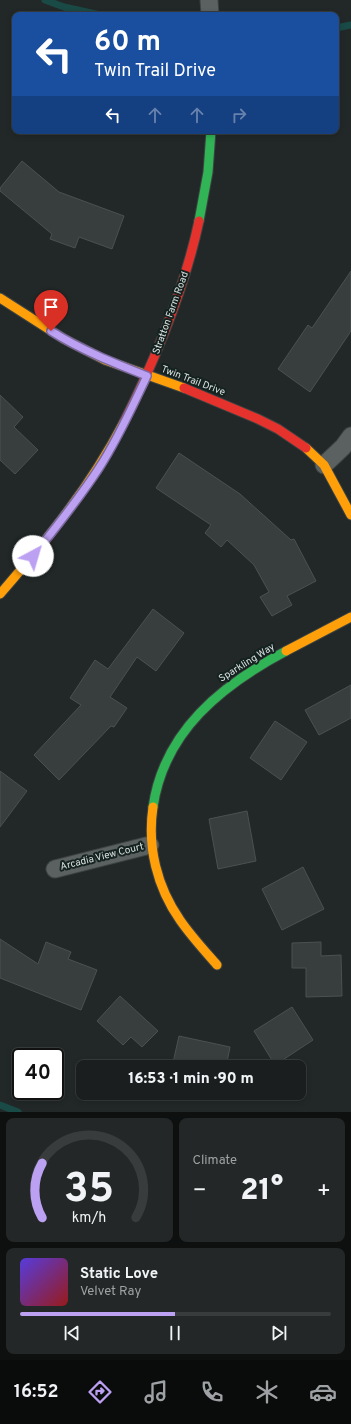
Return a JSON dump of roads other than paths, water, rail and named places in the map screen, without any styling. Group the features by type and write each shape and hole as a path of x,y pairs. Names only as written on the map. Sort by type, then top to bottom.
{"street":[{"path":"209,0 210,12"},
{"name":"Stratton Farm Road","path":"0,594 68,513 100,467 120,431 147,376 180,293 192,254 201,212 210,151 211,134"},
{"name":"Twin Trail Drive","path":"0,298 64,339 105,360 187,389 258,418 306,448 324,465 351,515"},
{"path":"324,465 343,447 351,436"},
{"name":"Sparkling Way","path":"217,965 183,926 170,905 160,883 152,856 150,845 150,822 153,798 161,772 172,749 194,719 216,696 247,674 351,618"},
{"name":"Arcadia View Court","path":"55,869 150,845"}],"waterway":[{"path":"45,0 64,7 86,12"},
{"path":"339,27 351,25"},
{"path":"0,1105 18,1112"}]}
